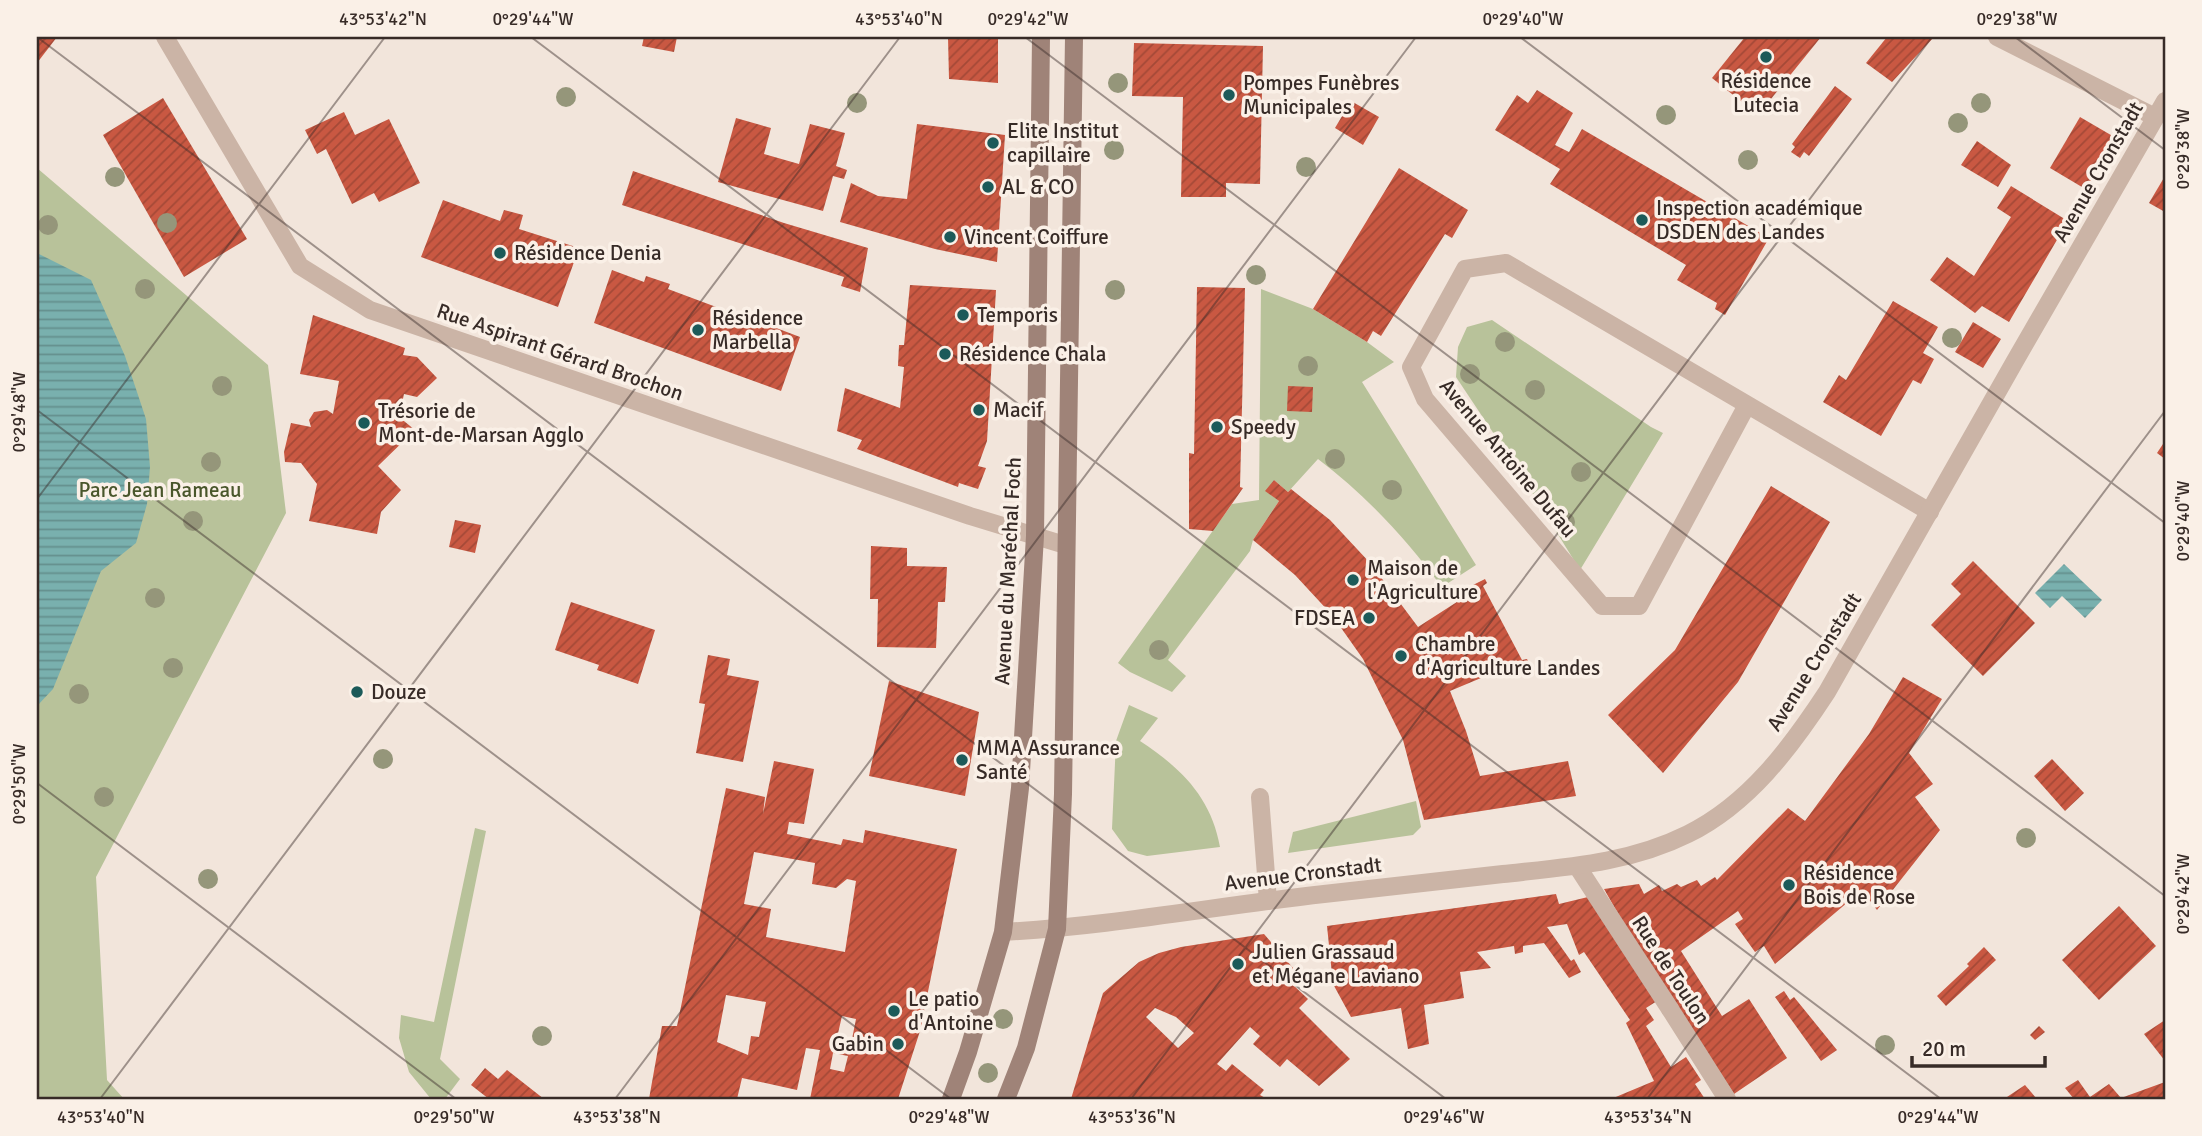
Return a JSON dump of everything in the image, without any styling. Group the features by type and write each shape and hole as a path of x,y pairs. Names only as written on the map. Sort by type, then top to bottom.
{"main road":[{"name":"Avenue du Maréchal Foch","path":"951,1099 968,1052 1003,932 1020,788 1035,536 1041,37"},
{"path":"1006,1099 1026,1048 1057,929 1063,794 1074,37"}],"street":[{"name":"Rue Aspirant Gérard Brochon","path":"165,37 300,266 370,310 957,512 1065,545"},
{"path":"1997,37 2155,117"},
{"name":"Avenue Cronstadt","path":"1003,932 1057,929 1268,901 1577,866 1635,856 1688,834 1723,814 1751,789 1791,744 1827,692 2165,101"},
{"name":"Avenue Antoine Dufau","path":"1747,405 1639,606 1602,606 1424,398 1411,367 1465,270 1506,263 1930,512"},
{"path":"1260,797 1268,901"},
{"name":"Rue de Toulon","path":"1577,866 1727,1099"}],"green space":[{"name":"Parc Jean Rameau","path":"37,168 268,365 286,513 96,877 107,1080 124,1099 37,1099"},
{"path":"1261,289 1313,309 1394,362 1362,382 1476,565 1442,587 1384,518 1318,459 1288,492 1274,480 1266,491 1279,501 1253,540 1250,551 1168,660 1186,676 1172,692 1130,672 1118,663 1232,504 1259,500"},
{"path":"1492,320 1663,433 1580,570 1456,377 1458,347 1467,327"},
{"path":"1129,705 1158,718 1140,741 1169,762 1192,785 1209,813 1220,847 1147,856 1128,851 1112,829 1116,741"},
{"path":"1416,801 1421,827 1413,835 1288,853 1293,832"},
{"path":"475,828 486,831 440,1059 460,1079 445,1099 431,1099 409,1072 399,1038 401,1015 434,1022"}],"water":[{"path":"37,253 91,280 125,356 146,419 150,467 147,504 136,543 101,571 53,689 37,706"},
{"path":"2064,564 2102,600 2085,618 2062,596 2050,608 2035,593"}],"building":[{"path":"37,37 57,37 37,63"},
{"path":"644,37 677,37 674,52 642,46"},
{"path":"948,37 998,37 998,83 949,79"},
{"name":"Résidence Lutecia","path":"1745,37 1821,37 1758,115 1712,78"},
{"path":"1887,37 1934,37 1892,82 1866,63"},
{"path":"1134,43 1263,46 1260,184 1226,183 1226,197 1181,197 1183,97 1132,96"},
{"path":"1835,86 1852,99 1809,156 1804,152 1800,158 1791,152 1795,147 1792,144"},
{"path":"1537,90 1573,113 1555,145 1569,152 1582,129 1769,238 1725,315 1715,309 1717,303 1677,280 1686,265 1550,184 1560,169 1495,130 1517,95 1528,103"},
{"path":"163,98 247,239 184,277 103,135"},
{"path":"1351,101 1379,117 1363,145 1335,128"},
{"path":"344,112 355,135 389,119 420,183 379,202 374,193 352,204 326,149 317,154 305,130"},
{"path":"2080,117 2116,138 2087,190 2050,168"},
{"path":"736,118 771,128 764,154 799,164 810,124 845,133 836,166 847,170 844,179 833,176 823,211 718,182"},
{"path":"917,124 1005,135 997,262 935,249 840,222 851,183 878,196 907,199"},
{"path":"1977,141 2011,165 1998,187 1961,165"},
{"path":"1399,168 1468,210 1452,238 1445,234 1381,336 1373,331 1367,342 1313,309"},
{"path":"633,171 784,223 868,248 860,292 841,286 844,277 622,205"},
{"path":"2165,176 2165,212 2149,203"},
{"path":"2011,186 2068,221 2009,322 1982,306 1975,313 1930,280 1947,257 1974,276 2011,217 1997,208"},
{"name":"Résidence Denia","path":"443,200 500,221 504,210 523,215 519,229 579,248 558,307 421,257"},
{"name":"Résidence Marbella","path":"612,270 644,282 646,276 670,284 668,289 743,317 745,311 765,318 763,323 800,337 781,391 594,323"},
{"name":"Résidence Chala","path":"910,285 996,290 987,441 978,466 986,468 978,489 959,483 958,487 857,449 862,440 837,431 845,388 900,408 904,367 898,366 899,345 904,345"},
{"path":"1197,287 1245,288 1240,487 1243,488 1213,531 1189,529 1189,453 1194,454"},
{"path":"1893,301 1938,327 1923,353 1934,359 1921,384 1913,380 1881,436 1823,402 1839,375 1846,380"},
{"name":"Trésorie de Mont-de-Marsan Agglo","path":"313,315 405,348 403,355 417,357 437,378 417,397 404,394 399,417 415,430 378,466 401,490 381,512 377,534 309,521 317,484 301,463 285,462 284,452 291,423 311,427 309,420 314,412 327,410 333,414 339,381 300,374"},
{"path":"1973,322 2001,339 1983,368 1955,352"},
{"path":"1288,386 1313,387 1312,412 1287,411"},
{"path":"2165,441 2165,459 2157,453"},
{"path":"1274,480 1288,492 1291,489 1330,520 1371,564 1418,627 1474,591 1471,586 1485,579 1487,583 1483,586 1522,660 1527,659 1529,663 1514,669 1512,665 1450,691 1480,776 1568,761 1576,796 1424,820 1403,740 1363,659 1332,615 1295,575 1253,540 1279,501 1265,491"},
{"path":"1771,486 1830,522 1738,682 1663,773 1608,715 1675,650"},
{"path":"455,520 481,525 475,553 449,547"},
{"path":"871,546 907,548 907,566 947,567 945,602 938,602 936,648 877,647 878,599 870,599"},
{"path":"1973,561 2035,623 1983,676 1931,625 1961,594 1951,584"},
{"path":"571,602 655,630 638,684 597,670 599,665 555,650"},
{"path":"708,655 730,659 727,675 759,681 743,762 696,753 705,704 699,703"},
{"path":"1903,677 1942,699 1909,753 1933,784 1915,797 1940,830 1877,910 1862,890 1775,964 1764,946 1755,952 1735,924 1743,919 1738,911 1681,951 1722,1016 1749,999 1787,1058 1734,1094 1633,940 1604,889 1639,884 1644,894 1659,885 1662,891 1677,884 1681,887 1697,880 1701,886 1715,877 1717,880 1788,808 1805,821 1869,734"},
{"path":"889,681 979,712 965,796 869,776"},
{"path":"2052,759 2084,793 2065,811 2034,776"},
{"path":"774,761 814,769 804,824 789,822 787,834 841,845 843,839 863,843 865,830 957,849 920,1031 898,1099 810,1099 820,1050 806,1048 797,1090 742,1078 737,1099 649,1099 662,1026 677,1026 726,788 765,797 763,814","holes":["754,852 815,863 812,884 836,888 847,879 856,881 845,952 766,937 771,909 744,904","726,995 766,1002 759,1037 751,1036 748,1055 717,1042","842,1016 856,1019 851,1044 836,1042","833,1053 848,1056 844,1072 830,1069"]},
{"path":"1556,894 1559,904 1588,897 1657,1001 1646,1008 1654,1020 1646,1026 1671,1067 1686,1057 1701,1080 1695,1084 1705,1099 1611,1099 1654,1081 1626,1023 1630,1020 1584,952 1579,955 1567,924 1547,927 1571,961 1574,959 1581,972 1569,978 1544,943 1523,946 1523,952 1515,954 1514,946 1477,952 1491,968 1460,972 1464,998 1424,1005 1429,1044 1408,1049 1401,1008 1351,1017 1333,984 1327,926"},
{"path":"2119,906 2156,946 2099,1000 2062,960"},
{"path":"1264,934 1299,975 1291,983 1308,999 1299,1008 1350,1059 1319,1086 1287,1059 1280,1067 1253,1044 1260,1036 1250,1027 1217,1064 1226,1071 1232,1064 1264,1090 1260,1095 1267,1099 1071,1099 1103,993 1139,962 1181,947","holes":["1155,1008 1176,1017 1194,1033 1178,1048 1146,1017"]},
{"path":"1984,947 1996,960 1946,1006 1937,996 1969,966 1967,964"},
{"path":"1784,991 1790,1000 1794,997 1837,1050 1821,1061 1775,997"},
{"path":"2165,1020 2165,1061 2144,1034"},
{"path":"2039,1026 2045,1032 2035,1040 2030,1035"},
{"path":"485,1068 498,1079 507,1070 544,1099 489,1099 471,1085"},
{"path":"2078,1080 2090,1097 2109,1084 2121,1098 2165,1082 2165,1099 2074,1099 2065,1088"},
{"path":"2025,1085 2037,1099 2007,1097"}],"place":[{"name":"Résidence Lutecia","path":"1766,57"},
{"name":"Pompes Funèbres Municipales","path":"1229,95"},
{"name":"Elite Institut capillaire","path":"993,143"},
{"name":"AL & CO","path":"988,187"},
{"name":"Inspection académique DSDEN des Landes","path":"1642,220"},
{"name":"Vincent Coiffure","path":"950,237"},
{"name":"Résidence Denia","path":"500,253"},
{"name":"Temporis","path":"963,315"},
{"name":"Résidence Marbella","path":"698,330"},
{"name":"Résidence Chala","path":"945,354"},
{"name":"Macif","path":"979,410"},
{"name":"Trésorie de Mont-de-Marsan Agglo","path":"364,423"},
{"name":"Speedy","path":"1217,427"},
{"name":"Maison de l'Agriculture","path":"1353,580"},
{"name":"FDSEA","path":"1369,618"},
{"name":"Chambre d'Agriculture Landes","path":"1401,656"},
{"name":"Douze","path":"357,692"},
{"name":"MMA Assurance Santé","path":"962,760"},
{"name":"Résidence Bois de Rose","path":"1789,885"},
{"name":"Julien Grassaud et Mégane Laviano","path":"1238,964"},
{"name":"Le patio d'Antoine","path":"894,1011"},
{"name":"Gabin","path":"898,1044"}]}
